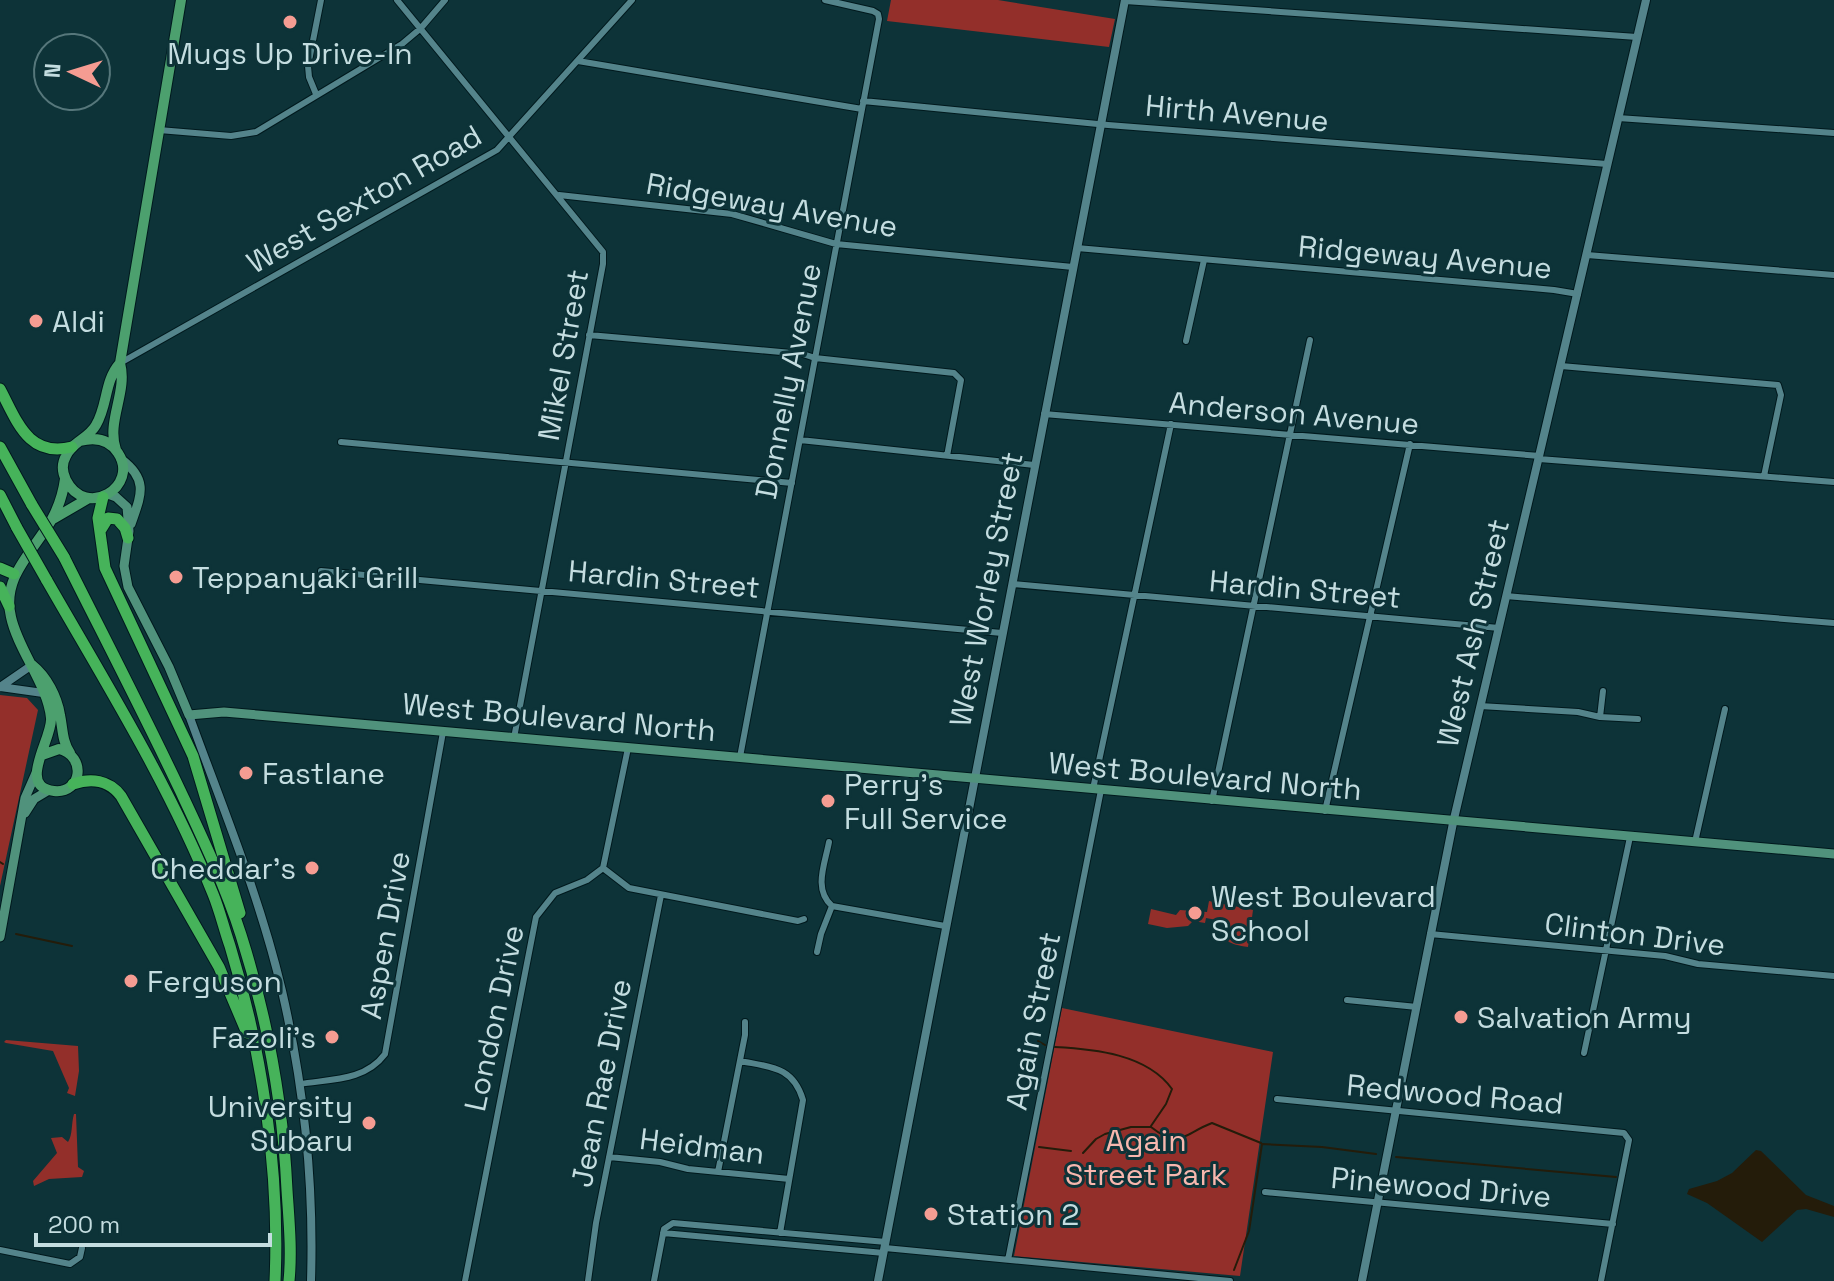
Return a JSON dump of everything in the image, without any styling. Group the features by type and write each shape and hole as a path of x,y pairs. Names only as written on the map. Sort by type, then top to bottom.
{"highway":[{"path":"0,389 30,440 48,450 76,444"},
{"path":"0,447 64,557 148,722 213,859 241,933 257,991 280,1107 291,1262 289,1281"},
{"path":"0,495 164,785 214,896 245,995 266,1100 274,1209 275,1281"},
{"path":"106,496 98,518 105,568 193,756 241,914 241,933"},
{"path":"100,536 103,523 108,518 122,522 128,534"},
{"path":"0,568 14,574"},
{"path":"0,587 9,606"},
{"path":"73,784 93,780 114,787 121,796 219,967 257,1056"}],"main road":[{"path":"106,496 121,479 113,433 124,378 120,363 181,0"},
{"path":"0,937 25,798 51,730 52,719 16,632 9,606 14,574 63,497 63,464 76,444 97,424 111,373 120,363"},
{"path":"76,444 100,439 138,475 141,495 128,534"},
{"path":"65,479 72,490 89,498"},
{"path":"51,520 89,498 116,497 127,507 124,566 128,587 169,667 189,715"},
{"path":"32,665 41,673 56,699 66,747 78,765 77,778 62,791 49,790 40,783 36,773"},
{"name":"West Boulevard North","path":"189,715 224,712 1453,823 1834,854"},
{"path":"42,755 59,749 71,754"},
{"path":"23,815 34,799 49,790"}],"street":[{"path":"316,94 308,66 321,0"},
{"name":"Mikel Street","path":"397,0 603,252 514,738"},
{"path":"159,130 231,136 256,132 402,44 421,28 445,0"},
{"name":"West Sexton Road","path":"120,363 497,150 632,0"},
{"name":"Donnelly Avenue","path":"740,757 878,14 825,0"},
{"name":"West Ash Street","path":"1362,1281 1453,823 1646,0"},
{"path":"1125,1 1637,37"},
{"name":"West Worley Street","path":"878,1281 1125,1"},
{"name":"Hirth Avenue","path":"578,61 862,105 1607,164"},
{"path":"1618,118 1834,133"},
{"name":"Ridgeway Avenue","path":"558,195 732,214 836,244 1073,267"},
{"name":"Ridgeway Avenue","path":"1077,248 1578,294"},
{"path":"1587,255 1834,275"},
{"path":"1186,341 1204,260"},
{"path":"589,335 803,354 815,358 954,373 961,380 947,456"},
{"path":"1212,801 1310,340"},
{"path":"1561,366 1778,385 1781,395 1764,476"},
{"name":"Anderson Avenue","path":"1044,414 1834,482"},
{"name":"Again Street","path":"1008,1260 1097,790 1171,424"},
{"path":"800,440 1034,465"},
{"path":"341,442 792,483"},
{"path":"1325,811 1410,444"},
{"name":"Hardin Street","path":"321,571 1002,633"},
{"name":"Hardin Street","path":"1012,584 1499,628"},
{"path":"1506,596 1834,623"},
{"path":"0,687 32,665"},
{"path":"0,687 43,693"},
{"path":"1600,717 1603,691"},
{"path":"1480,706 1638,719"},
{"path":"1695,842 1725,709"},
{"path":"189,715 252,890 281,988 300,1084 310,1175 311,1281"},
{"name":"Aspen Drive","path":"300,1084 360,1075 385,1054 443,732"},
{"path":"628,748 603,868 629,888 798,921 804,919"},
{"path":"1584,1053 1630,837"},
{"path":"829,842 821,885 822,894 832,906 945,926"},
{"name":"London Drive","path":"465,1281 536,917 555,893 587,880 603,868"},
{"name":"Jean Rae Drive","path":"588,1281 609,1157 661,895"},
{"path":"817,952 832,906"},
{"name":"Clinton Drive","path":"1430,934 1665,956 1698,964 1834,976"},
{"path":"1347,1000 1417,1007"},
{"path":"718,1172 745,1022"},
{"path":"740,1061 784,1071 800,1089 803,1107 780,1233"},
{"name":"Redwood Road","path":"1277,1099 1624,1133 1628,1136 1613,1224"},
{"name":"Heidman","path":"609,1157 789,1179"},
{"name":"Pinewood Drive","path":"1265,1192 1613,1224"},
{"path":"654,1281 663,1233 668,1224 780,1233 885,1248"},
{"path":"1601,1281 1613,1224"},
{"path":"663,1233 885,1248 1230,1281"},
{"path":"0,1250 70,1264 80,1257 82,1248"},
{"path":"1120,1281 1122,1271"}],"green space":[{"path":"891,0 998,0 1115,19 1109,47 887,21"},
{"path":"0,695 27,698 38,710 0,886"},
{"path":"1209,901 1253,910 1248,947 1227,940 1222,921 1206,918 1205,923 1193,921 1188,926 1167,928 1148,924 1151,909 1176,915 1180,910 1207,912"},
{"name":"Again Street Park","path":"1062,1008 1273,1052 1240,1276 1014,1256"},
{"path":"6,1040 78,1046 79,1071 75,1096 67,1093 69,1088 53,1051 6,1043"},
{"path":"74,1114 78,1167 84,1171 82,1177 49,1179 34,1186 33,1181 57,1153 51,1138 62,1137 68,1142"}],"shaded area":[{"path":"1756,1150 1761,1151 1806,1195 1834,1206 1834,1217 1806,1209 1797,1210 1762,1242 1707,1203 1687,1194 1689,1189 1732,1173"}],"waterway":[{"path":"16,934 72,946"},
{"path":"1038,1041 1045,1045"},
{"path":"1055,1047 1119,1056 1149,1068 1161,1077 1172,1089 1151,1126"},
{"path":"1083,1153 1105,1134 1131,1127 1151,1127 1175,1139 1212,1123 1261,1143"},
{"path":"1234,1270 1249,1231 1262,1144 1376,1154"},
{"path":"1039,1147 1071,1151"},
{"path":"1396,1157 1616,1177"}],"place":[{"name":"Mugs Up Drive-In","path":"290,22"},
{"name":"Aldi","path":"36,321"},
{"name":"Teppanyaki Grill","path":"176,577"},
{"name":"Fastlane","path":"246,773"},
{"name":"Perry's Full Service","path":"828,801"},
{"name":"Cheddar's","path":"312,868"},
{"name":"West Boulevard School","path":"1195,913"},
{"name":"Ferguson","path":"131,981"},
{"name":"Salvation Army","path":"1461,1017"},
{"name":"Fazoli's","path":"332,1037"},
{"name":"University Subaru","path":"369,1123"},
{"name":"Station 2","path":"931,1214"}]}
